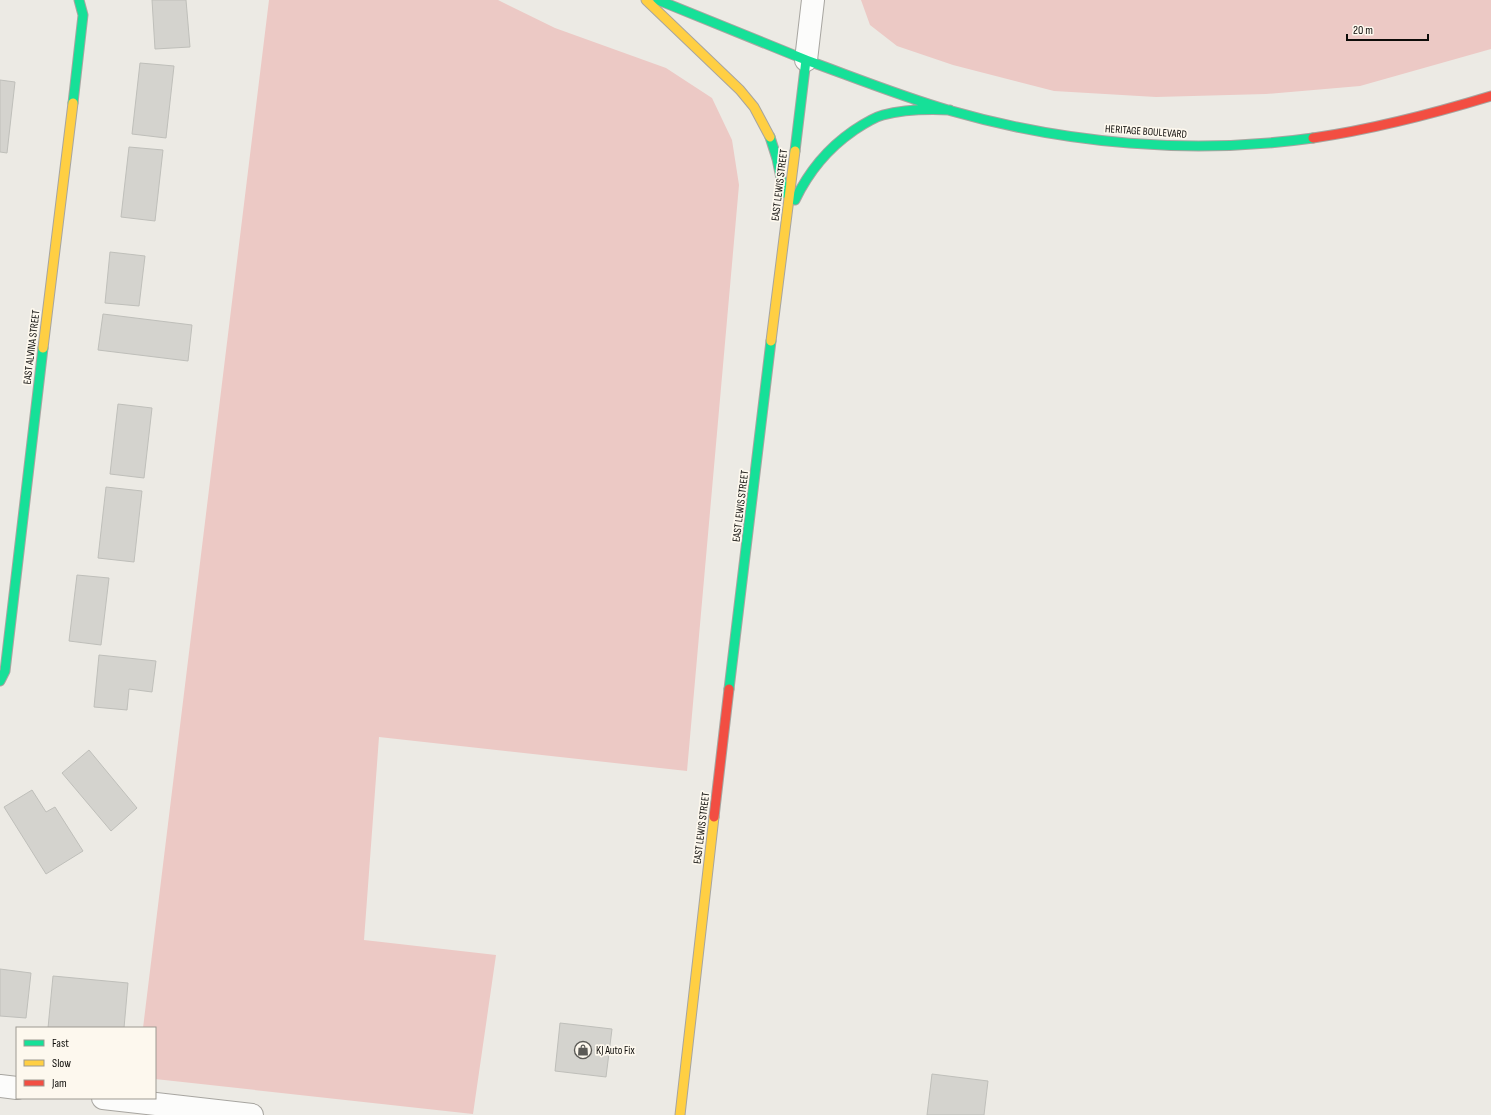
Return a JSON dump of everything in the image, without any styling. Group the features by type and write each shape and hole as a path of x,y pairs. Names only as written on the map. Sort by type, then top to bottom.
{"main road":[{"name":"EAST ALVINA STREET","path":"0,681 5,671 83,15 79,0"},
{"path":"646,0 666,20 727,74 754,108 763,123 781,171 787,218"},
{"path":"658,0 806,60"},
{"name":"EAST LEWIS STREET","path":"680,1115 735,640 806,60"},
{"name":"HERITAGE BOULEVARD","path":"806,60 909,98 950,110 1024,128 1097,139 1159,145 1216,146 1270,142 1341,133 1422,116 1491,96"},
{"path":"787,218 806,177 816,162 828,149 845,136 882,115 927,109 950,110"}],"street":[{"path":"806,60 813,0"},
{"path":"0,1086 16,1088"},
{"path":"112,1099 252,1115"}],"shaded area":[{"path":"269,0 498,0 555,28 666,68 712,98 732,140 739,185 687,771 379,737 364,940 496,955 473,1114 156,1079 156,1027 143,1027"},
{"path":"861,0 1491,0 1491,49 1360,86 1266,94 1156,97 1054,91 953,65 897,46 870,25"}],"building":[{"path":"152,0 186,0 190,47 155,49"},
{"path":"140,63 174,66 166,138 132,134"},
{"path":"0,80 15,82 7,153 0,152"},
{"path":"129,147 163,150 155,221 121,217"},
{"path":"110,252 145,256 139,306 105,303"},
{"path":"103,314 192,325 188,361 98,350"},
{"path":"118,404 152,408 144,478 110,474"},
{"path":"106,487 142,491 134,562 98,558"},
{"path":"77,575 109,578 101,645 69,641"},
{"path":"99,655 156,661 152,692 129,689 127,710 94,707"},
{"path":"89,750 137,808 111,831 62,773"},
{"path":"32,790 46,812 55,807 83,851 46,874 4,807"},
{"path":"0,969 31,973 26,1018 0,1016"},
{"path":"53,976 128,983 124,1027 48,1027"},
{"name":"KJ Auto Fix","path":"560,1023 612,1029 606,1077 555,1071"},
{"path":"932,1074 988,1081 984,1115 927,1115"}],"traffic: fast":[{"path":"73,103 83,15 79,0"},
{"path":"658,0 806,60 795,151"},
{"path":"806,60 930,105 993,122 1083,138 1175,146 1222,146 1313,138"},
{"path":"795,200 806,180 827,153 853,131 867,122 883,115 900,112 950,110"},
{"path":"770,137 777,159 784,193"},
{"path":"729,689 771,341"},
{"path":"0,681 5,671 43,348"}],"traffic: slow":[{"path":"646,0 740,90 754,107 770,137"},
{"path":"43,348 73,103"},
{"path":"771,341 795,151"},
{"path":"680,1115 714,817"}],"traffic: jam":[{"path":"1313,138 1403,120 1491,96"},
{"path":"714,817 729,689"}],"place":[{"name":"KJ Auto Fix","path":"583,1050"}]}
